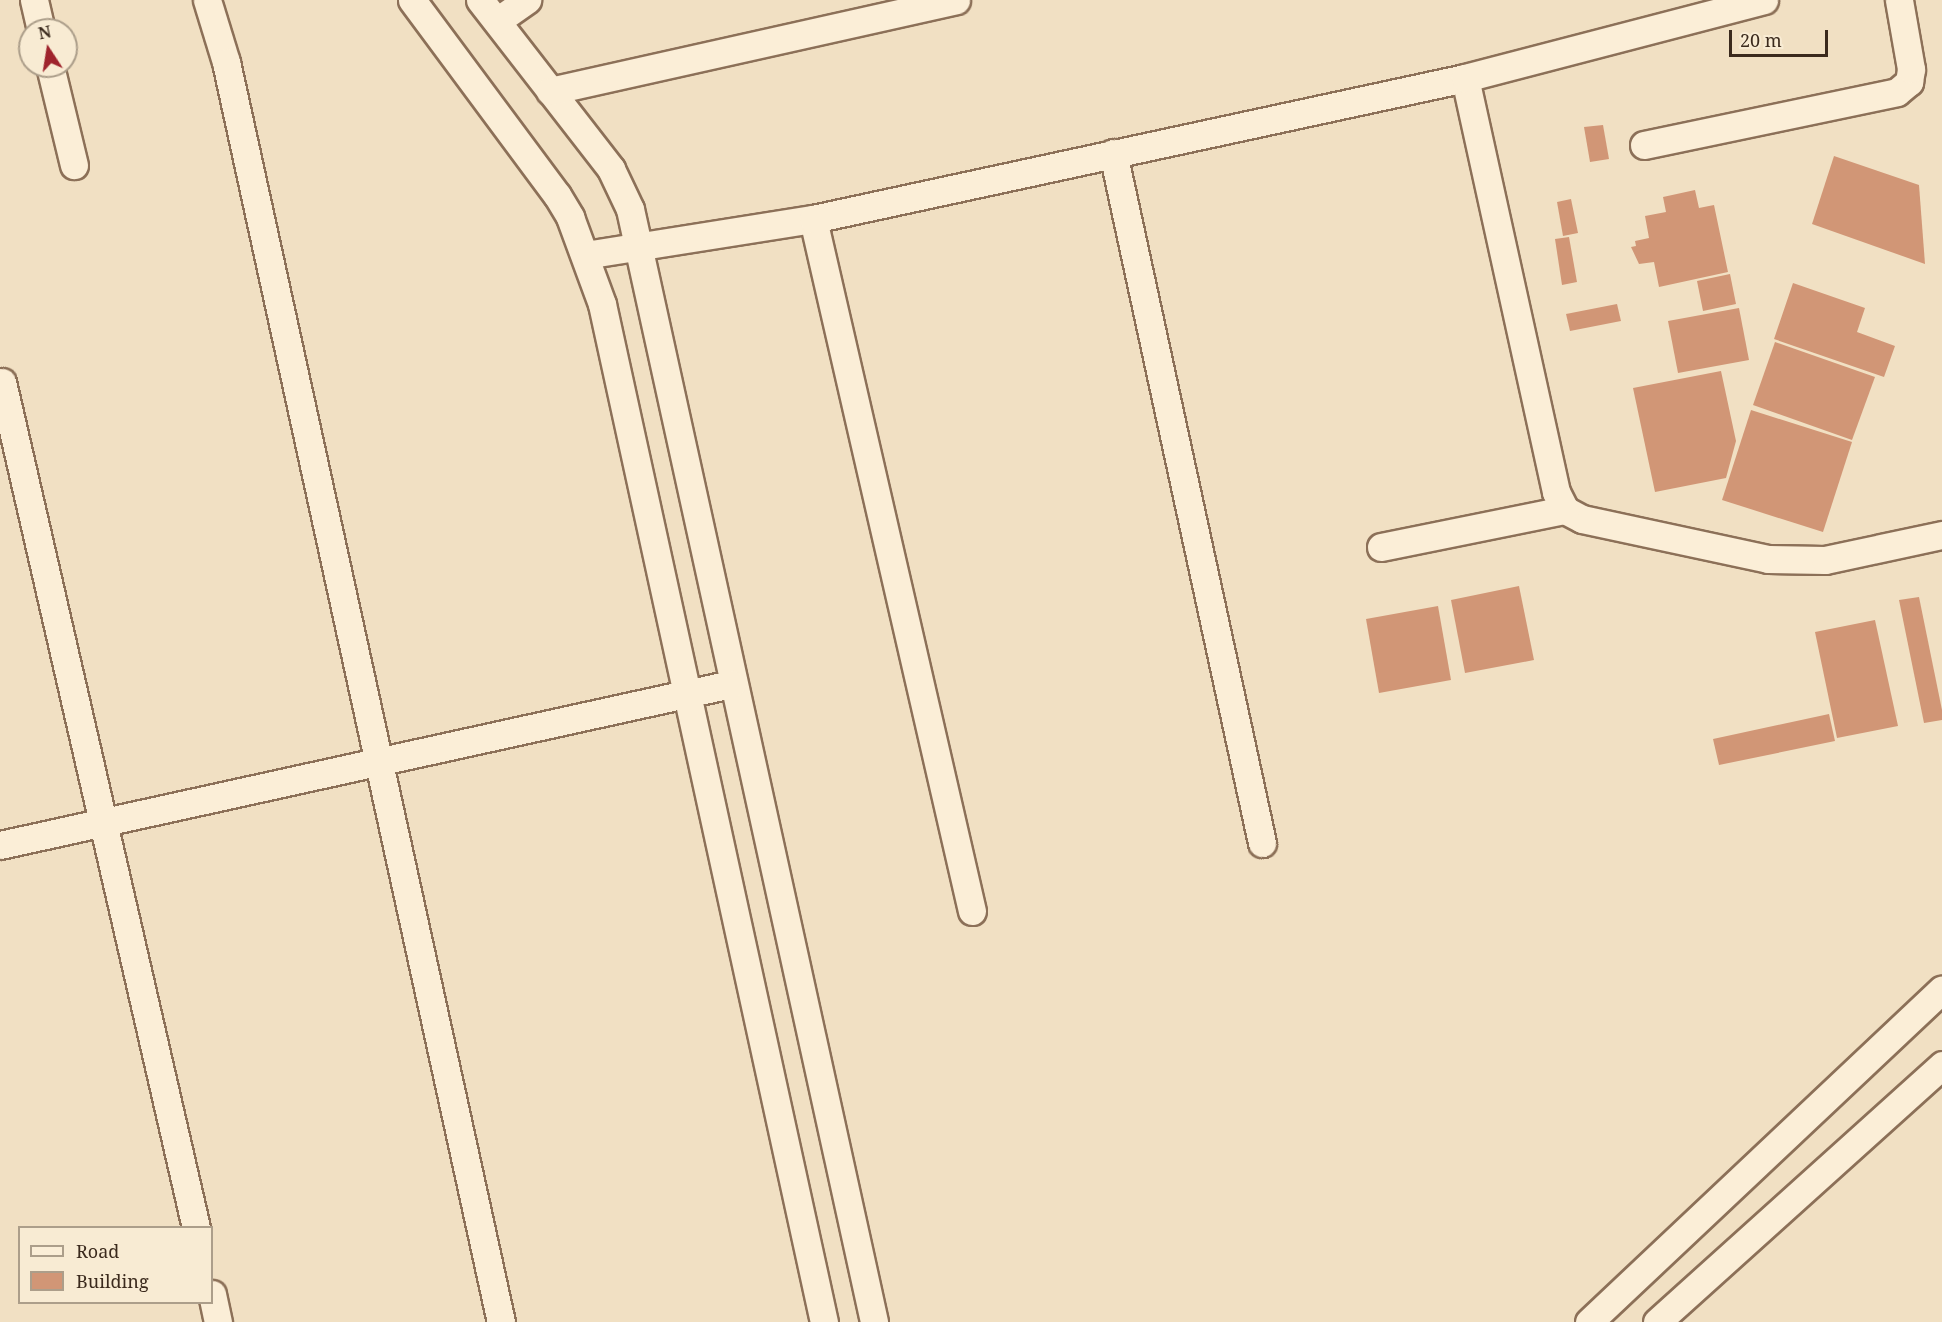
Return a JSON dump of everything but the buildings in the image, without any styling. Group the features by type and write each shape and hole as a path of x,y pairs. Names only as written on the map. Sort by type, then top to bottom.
{"street":[{"path":"34,0 38,18"},
{"path":"207,0 226,62 501,1322"},
{"path":"412,0 558,195 585,255 602,304 824,1322"},
{"path":"480,0 611,169 630,209 641,249 731,684 874,1322"},
{"path":"497,21 527,0"},
{"path":"550,91 956,0"},
{"path":"585,255 641,249 813,219 1464,78 1764,0"},
{"path":"1644,145 1897,92 1909,82 1911,69 1899,0"},
{"path":"53,78 74,165"},
{"path":"1464,78 1556,492 1565,510 1582,519 1768,560 1825,560 1942,535"},
{"path":"1113,153 1262,843"},
{"path":"813,219 972,911"},
{"path":"2,382 100,824 196,1226"},
{"path":"1381,547 1565,510"},
{"path":"0,845 379,764 731,684"},
{"path":"1589,1322 1942,989"},
{"path":"1658,1322 1942,1065"},
{"path":"213,1299 218,1322"}]}
